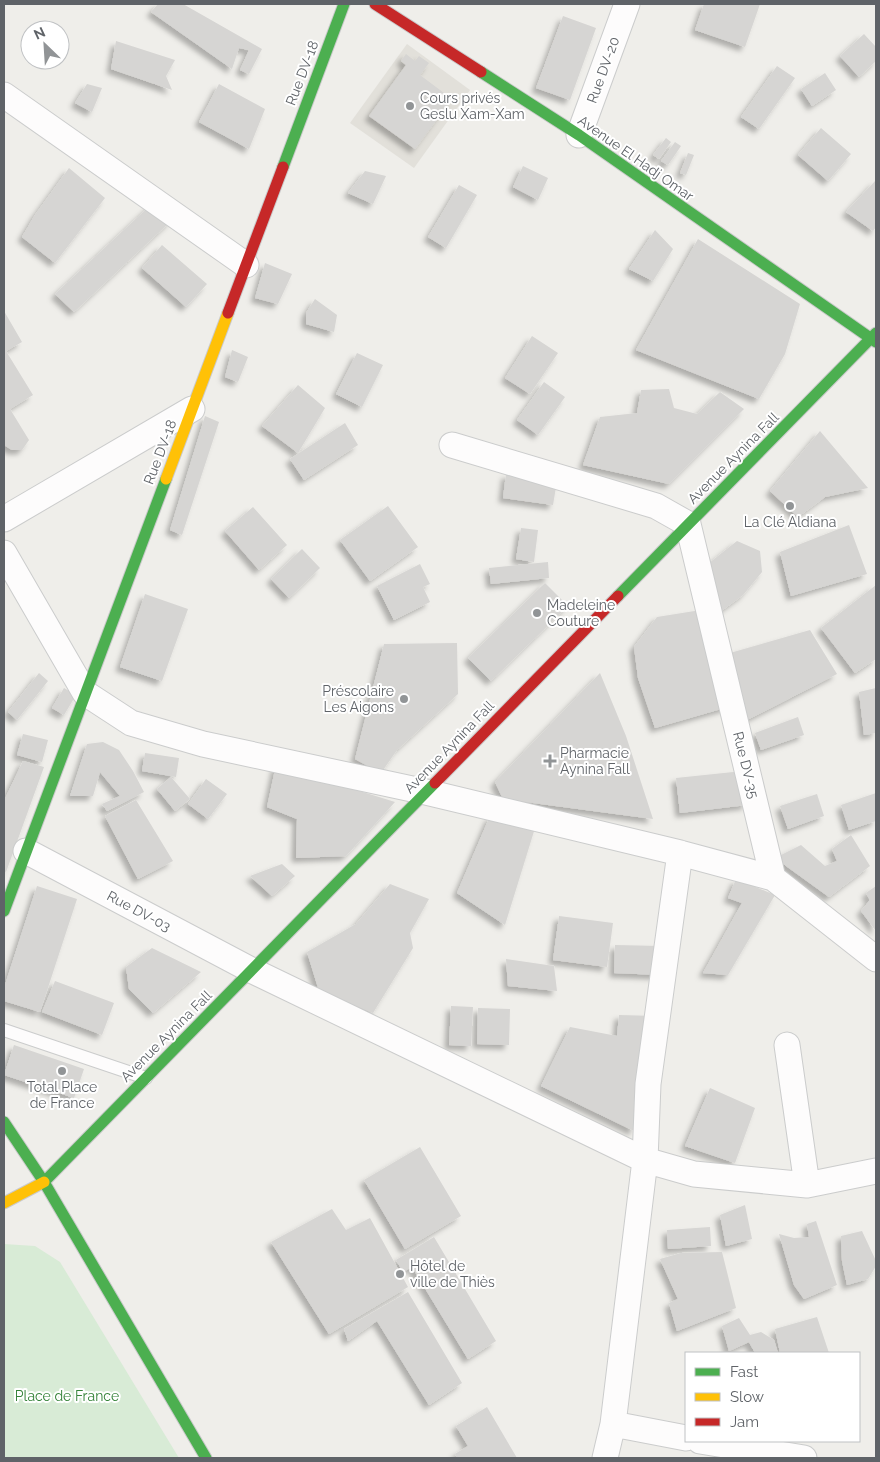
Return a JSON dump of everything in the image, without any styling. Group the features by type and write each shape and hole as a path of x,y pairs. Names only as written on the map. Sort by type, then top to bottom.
{"main road":[{"name":"Rue DV-18","path":"4,911 344,4"},
{"name":"Avenue El Hadj Omar","path":"374,4 579,135 874,338"},
{"name":"Avenue Aynina Fall","path":"44,1182 688,524 874,338"},
{"path":"4,1122 44,1182 206,1458"},
{"path":"4,1203 44,1182"}],"street":[{"name":"Rue DV-20","path":"579,135 627,4"},
{"path":"4,95 246,265"},
{"path":"4,519 192,409"},
{"path":"452,445 656,506 688,524"},
{"name":"Rue DV-35","path":"688,524 773,878"},
{"path":"4,553 85,693 131,723 204,744 426,792 680,853 773,878 876,959"},
{"name":"Rue DV-03","path":"26,851 251,970 645,1160 694,1174 807,1185 876,1171"},
{"path":"605,1458 614,1424 645,1160 648,1084 680,853"},
{"path":"787,1045 807,1185"},
{"path":"614,1424 685,1438"},
{"path":"706,1442 804,1458"}],"lane":[{"path":"4,1030 146,1078"}],"shaded area":[{"name":"Cours privés Geslu Xam-Xam","path":"407,44 470,90 414,168 350,123"}],"green space":[{"name":"Place de France","path":"4,1244 35,1246 60,1262 179,1458 4,1458"}],"building":[{"path":"158,4 183,4 262,49 249,74 240,70 249,50 239,48 232,69 151,12"},
{"path":"704,4 760,4 745,47 695,30"},
{"path":"563,16 596,28 570,100 536,88"},
{"path":"864,34 876,47 876,61 859,77 840,56"},
{"path":"116,41 175,60 166,76 172,90 111,69"},
{"path":"406,54 415,61 419,56 429,63 420,75 452,99 415,149 369,116 406,65 401,61"},
{"path":"777,66 795,78 759,129 741,117"},
{"path":"825,73 836,90 812,106 801,89"},
{"path":"87,84 102,88 92,112 75,103"},
{"path":"219,84 265,109 249,149 199,122"},
{"path":"821,128 851,154 828,181 798,155"},
{"path":"666,138 671,142 659,159 653,155"},
{"path":"675,142 681,146 668,165 661,161"},
{"path":"688,153 694,155 686,175 680,173"},
{"path":"523,166 548,178 538,200 513,187"},
{"path":"69,168 105,198 55,263 22,237 35,215"},
{"path":"365,171 386,176 373,204 348,193"},
{"path":"876,180 876,227 873,231 846,212"},
{"path":"459,185 477,195 446,248 428,237"},
{"path":"153,203 172,220 74,312 55,294"},
{"path":"655,230 673,249 653,281 629,269"},
{"path":"698,239 800,304 785,354 759,399 636,350"},
{"path":"162,245 207,284 186,307 142,268"},
{"path":"265,263 292,274 278,304 255,298"},
{"path":"315,299 337,315 334,332 306,324 306,313"},
{"path":"4,311 22,342 6,351 33,395 10,409 29,440 22,450 12,450 4,445"},
{"path":"532,336 558,353 530,394 505,378"},
{"path":"232,350 248,357 238,382 225,377"},
{"path":"357,353 383,365 362,407 336,394"},
{"path":"544,382 565,397 538,435 517,420"},
{"path":"298,385 325,408 298,453 262,426"},
{"path":"669,389 674,408 697,414 720,392 744,409 669,484 583,465 600,417 637,413 641,390"},
{"path":"205,416 219,422 182,535 170,530"},
{"path":"345,423 358,445 304,480 290,459"},
{"path":"820,431 868,488 825,497 798,517 770,491"},
{"path":"506,474 557,481 553,505 503,498"},
{"path":"388,506 418,547 370,581 340,540"},
{"path":"253,507 287,545 259,570 225,531"},
{"path":"849,525 867,574 791,596 780,552"},
{"path":"521,528 538,530 534,562 516,559"},
{"path":"737,541 760,551 762,572 743,595 720,612 708,564"},
{"path":"302,549 320,568 289,598 271,579"},
{"path":"548,562 549,578 491,584 489,568"},
{"path":"420,564 430,584 423,587 430,602 394,620 377,586"},
{"path":"545,583 568,606 491,681 468,658"},
{"path":"876,585 876,659 855,673 821,628"},
{"path":"145,594 188,609 162,681 120,667"},
{"path":"701,610 728,707 655,728 638,678 634,647 657,617"},
{"path":"810,630 837,674 747,720 730,653"},
{"path":"457,643 458,694 397,750 381,773 355,759 384,644"},
{"path":"39,673 48,681 17,720 8,712"},
{"path":"600,673 626,736 653,819 503,799 495,782"},
{"path":"64,688 76,695 64,715 52,708"},
{"path":"876,688 876,733 864,735 859,692"},
{"path":"798,717 804,735 761,750 755,733"},
{"path":"23,734 48,740 42,762 17,755"},
{"path":"103,742 119,750 144,792 107,811 102,804 120,796 100,772 93,796 70,796 87,744"},
{"path":"145,753 179,758 176,777 142,771"},
{"path":"23,761 44,767 6,872 4,871 4,801"},
{"path":"276,765 395,802 346,856 296,858 297,819 267,807"},
{"path":"743,771 747,805 680,813 676,778"},
{"path":"171,777 190,799 175,811 157,789"},
{"path":"206,779 227,794 208,819 188,804"},
{"path":"876,793 876,821 849,830 841,805"},
{"path":"817,794 824,816 788,829 780,806"},
{"path":"136,800 173,861 138,879 105,816"},
{"path":"490,816 535,828 505,925 457,893"},
{"path":"851,835 870,866 829,897 775,858 801,845 825,866 837,861 832,849"},
{"path":"282,864 295,876 272,896 250,876"},
{"path":"736,879 775,895 728,975 703,973 742,903 728,898"},
{"path":"390,884 429,899 410,933 413,948 373,1013 319,991 307,952 356,924"},
{"path":"37,886 77,899 40,1012 4,1001 4,988"},
{"path":"876,886 876,931 861,911 870,900 866,893"},
{"path":"559,916 613,923 607,967 553,960"},
{"path":"615,945 661,946 660,975 614,973"},
{"path":"152,948 201,972 153,1013 129,989 126,967"},
{"path":"506,959 554,966 557,991 508,986"},
{"path":"55,981 114,1003 102,1035 42,1012"},
{"path":"451,1006 473,1007 471,1046 449,1045"},
{"path":"478,1008 510,1009 509,1045 477,1044"},
{"path":"619,1015 656,1016 634,1131 541,1086 570,1027 617,1036"},
{"path":"14,1045 84,1069 74,1098 4,1075"},
{"path":"710,1088 755,1108 735,1163 685,1146"},
{"path":"420,1147 461,1216 405,1249 364,1180"},
{"path":"745,1205 752,1239 726,1246 720,1215"},
{"path":"332,1209 346,1230 370,1218 408,1287 329,1334 271,1242"},
{"path":"816,1221 837,1285 804,1299 794,1285 779,1234 794,1238 809,1237 807,1224"},
{"path":"710,1227 711,1246 668,1249 667,1230"},
{"path":"862,1231 876,1261 876,1266 868,1279 847,1285 842,1261 841,1236"},
{"path":"434,1237 496,1341 468,1359 412,1267 403,1272 396,1260"},
{"path":"722,1252 736,1308 677,1331 669,1303 678,1299 660,1259 681,1253"},
{"path":"408,1292 462,1383 429,1405 377,1321 348,1341 344,1329"},
{"path":"817,1317 829,1352 780,1352 775,1329"},
{"path":"739,1318 750,1335 761,1332 774,1340 778,1352 754,1352 749,1342 729,1351 722,1326"},
{"path":"487,1407 517,1458 458,1458 455,1454 468,1446 456,1426"}],"traffic: fast":[{"path":"283,167 344,4"},
{"path":"481,72 579,135 876,342"},
{"path":"618,596 876,333"},
{"path":"4,911 166,479"},
{"path":"44,1182 435,783"},
{"path":"4,1122 44,1182 206,1458"}],"traffic: slow":[{"path":"166,479 228,313"},
{"path":"4,1203 44,1182"}],"traffic: jam":[{"path":"375,4 481,72"},
{"path":"228,313 283,167"},
{"path":"435,783 618,596"}],"place":[{"name":"Cours privés Geslu Xam-Xam","path":"410,106"},
{"name":"La Clé Aldiana","path":"790,506"},
{"name":"Madeleine Couture","path":"537,613"},
{"name":"Préscolaire Les Aigons","path":"404,699"},
{"name":"Pharmacie Aynina Fall","path":"550,761"},
{"name":"Total Place de France","path":"62,1071"},
{"name":"Hôtel de ville de Thiès","path":"400,1274"}]}
